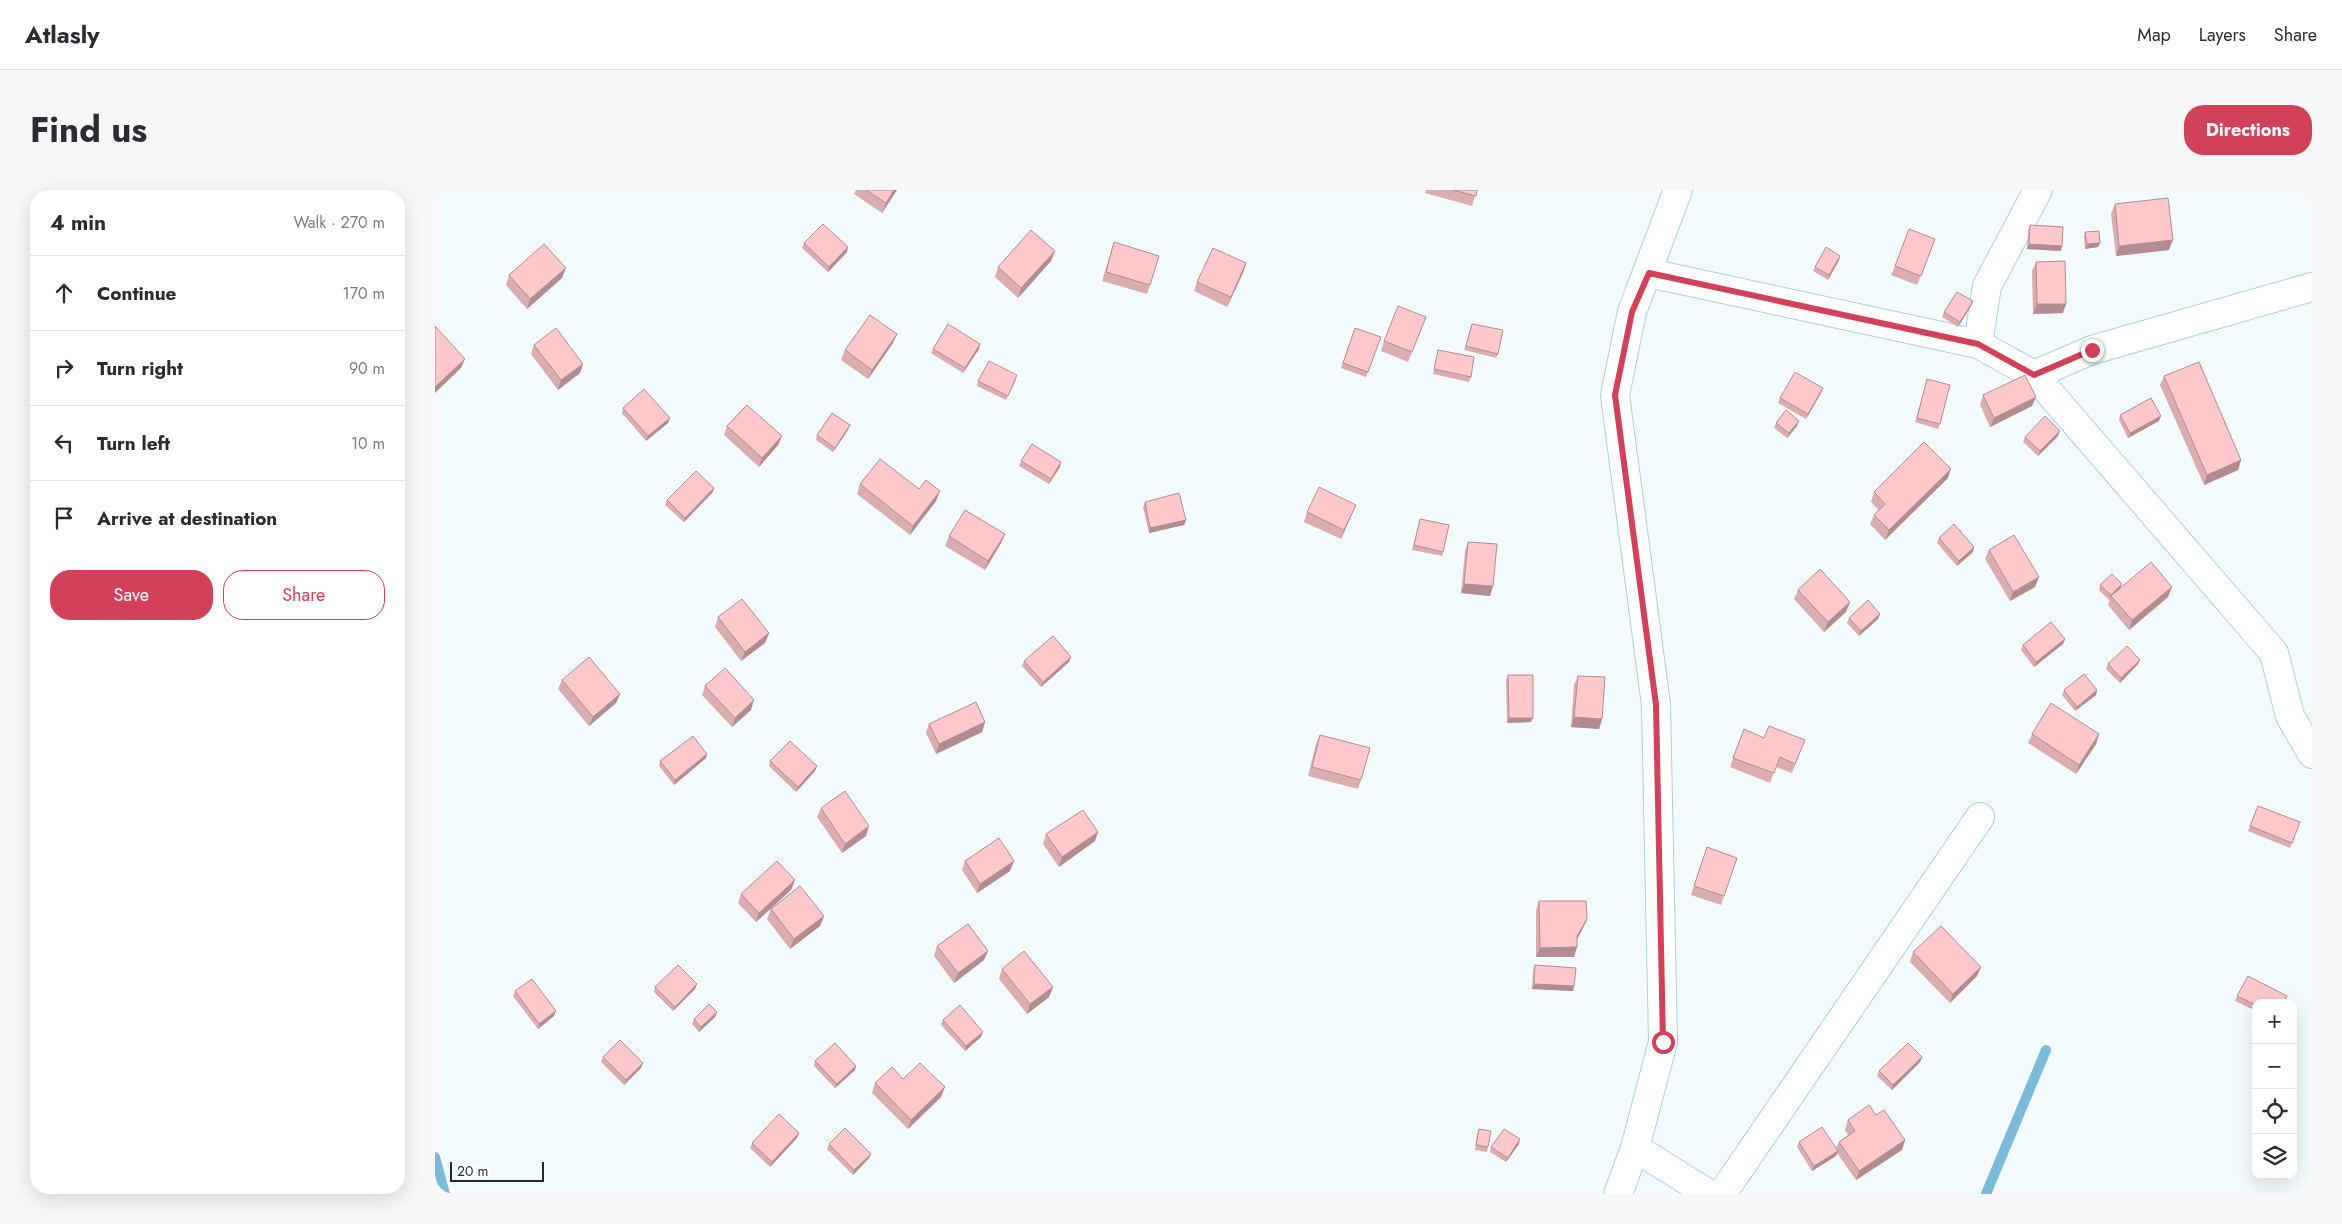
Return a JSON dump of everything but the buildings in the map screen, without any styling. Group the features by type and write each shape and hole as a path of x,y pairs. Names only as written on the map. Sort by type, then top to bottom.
{"street":[{"path":"1618,1194 1635,1148 1663,1042 1656,705 1615,395 1632,312 1649,273 1678,190"},
{"path":"1978,344 1987,286 2038,190"},
{"path":"1649,273 1978,344 2034,375 2273,653 2290,716 2312,754"},
{"path":"2034,375 2092,350 2312,287"},
{"path":"1722,1194 1980,817"},
{"path":"1635,1148 1709,1194"}],"waterway":[{"path":"1986,1194 2046,1050"},
{"path":"435,1157 445,1194"}],"route":[{"path":"1663,1042 1656,705 1615,395 1632,312 1649,273 1978,344 2034,375 2092,350"}]}
